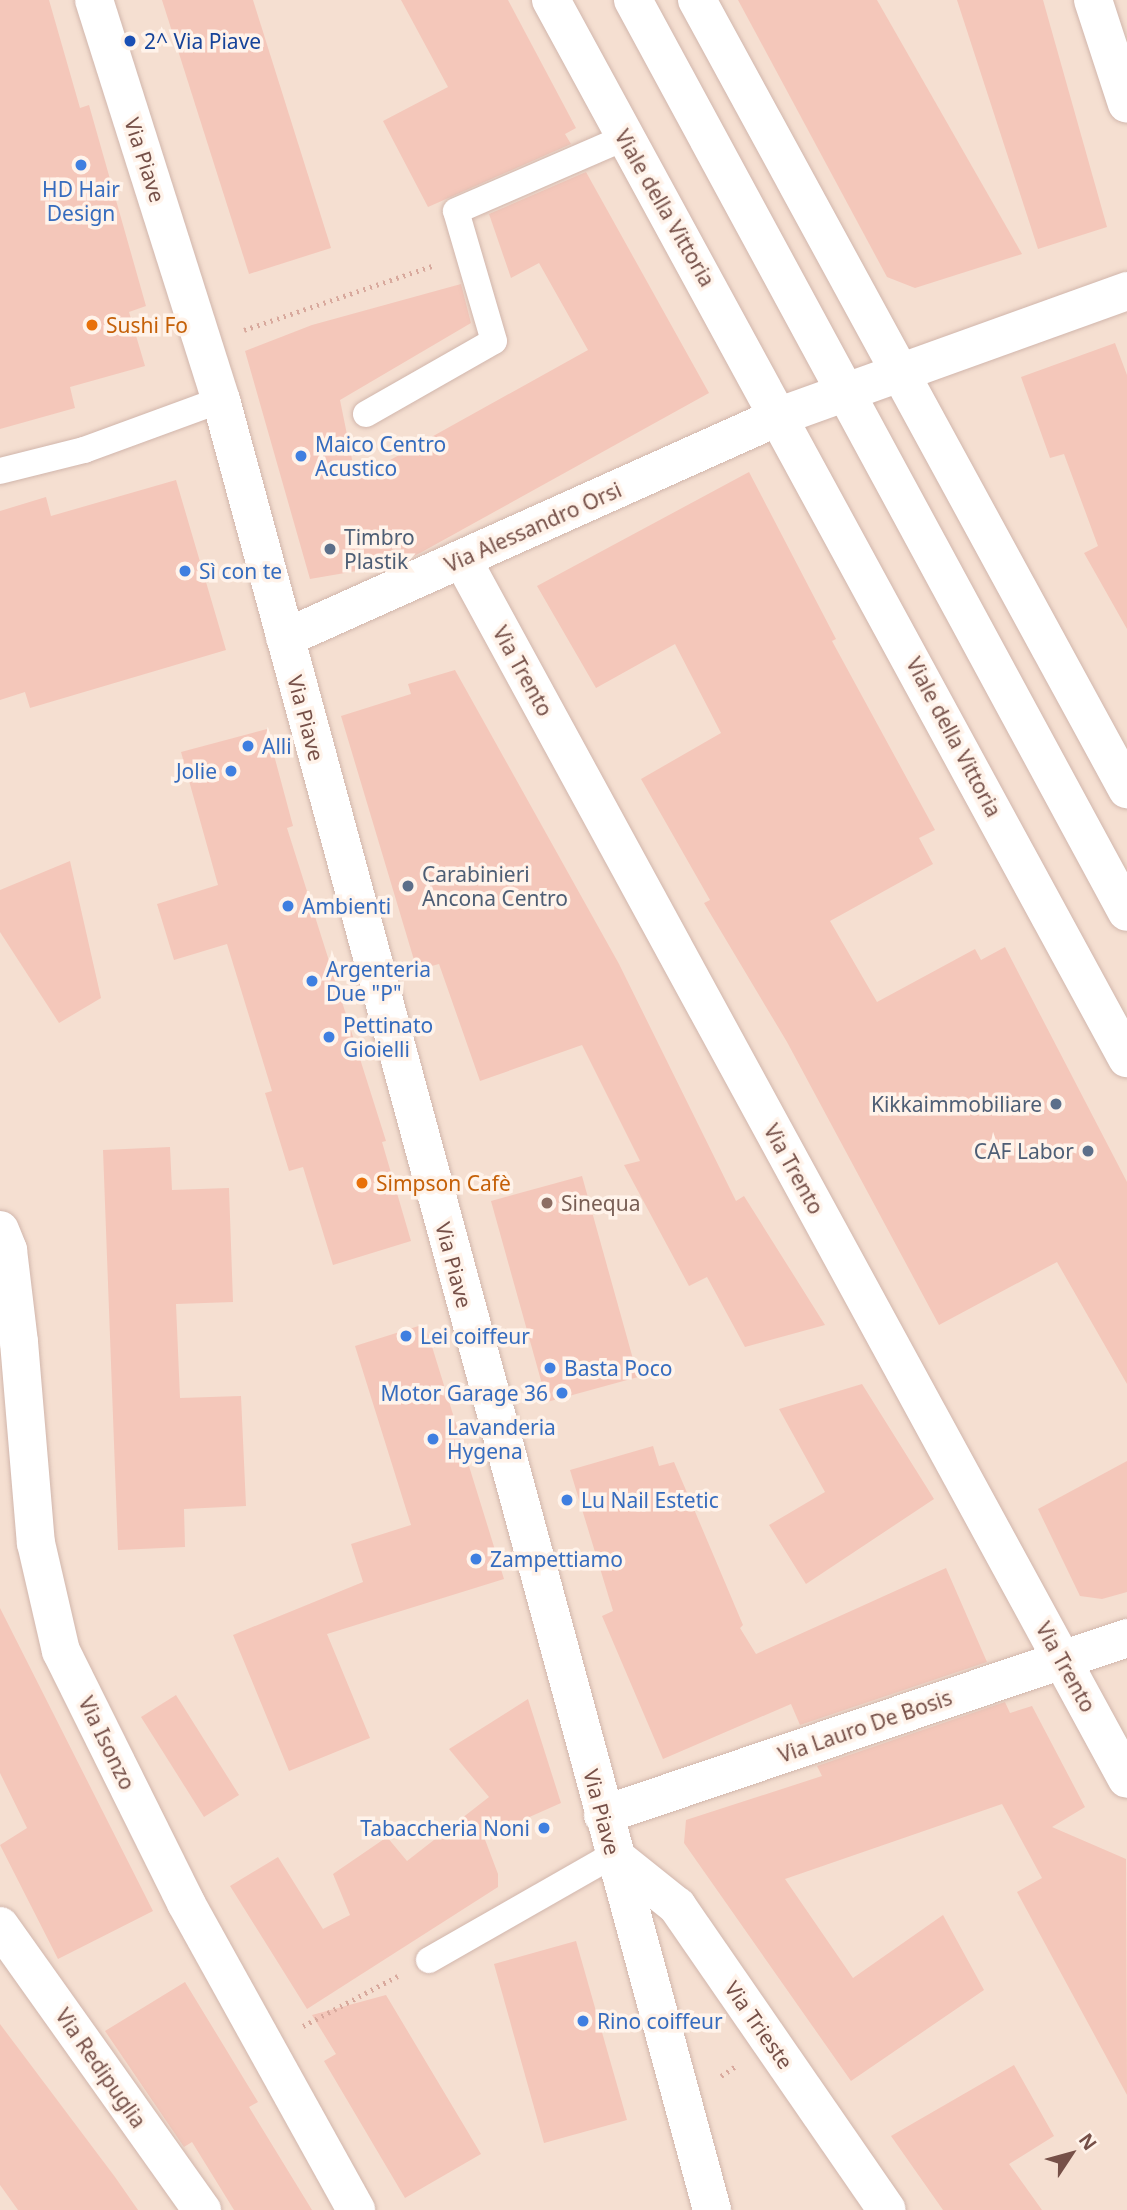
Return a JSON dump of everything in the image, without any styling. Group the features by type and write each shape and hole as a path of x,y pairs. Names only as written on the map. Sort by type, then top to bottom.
{"street":[{"name":"Via Piave","path":"94,0 220,400 613,1856 712,2210"},
{"name":"Viale della Vittoria","path":"551,0 624,138 780,416 1127,1058"},
{"path":"634,0 1127,912"},
{"path":"697,0 1127,789"},
{"path":"1093,0 1127,104"},
{"path":"780,416 1127,291"},
{"name":"Via Alessandro Orsi","path":"285,638 780,416"},
{"name":"Via Trento","path":"462,559 1127,1779"},
{"name":"Via Isonzo","path":"0,1230 8,1250 36,1543 61,1651 186,1903 356,2210"},
{"name":"Via Lauro De Bosis","path":"603,1815 1127,1637"},
{"name":"Via Trieste","path":"613,1856 677,1906 887,2210"},
{"name":"Via Redipuglia","path":"0,1926 202,2210"}],"lane":[{"path":"366,414 494,341 456,211 624,138"},
{"path":"0,471 84,450 220,400"},
{"path":"429,1959 613,1856"}],"path":[{"path":"203,344 469,253"},
{"path":"302,2027 429,1959"}],"shaded area":[{"path":"0,0 1127,0 1127,2210 0,2210"}],"building":[{"path":"0,0 49,0 80,108 89,105 146,306 129,312 145,366 70,387 75,408 0,429"},
{"path":"162,0 253,0 331,248 249,274"},
{"path":"401,0 508,0 576,128 565,134 571,144 428,207 383,121 448,87"},
{"path":"738,0 877,0 1022,254 915,288 887,277"},
{"path":"957,0 1043,0 1107,227 1038,249"},
{"path":"586,172 709,393 397,564 310,579 245,351 312,325 461,284 471,323 340,400 356,479 588,350 539,263 511,278 489,214"},
{"path":"1115,343 1127,375 1127,629 1084,553 1098,546 1064,454 1050,458 1021,377"},
{"path":"749,472 836,639 832,641 935,830 919,838 933,864 830,921 877,1002 975,949 981,960 1005,947 1127,1182 1127,1384 1057,1262 939,1325 787,1042 704,903 710,900 641,779 721,733 675,644 596,688 537,586"},
{"path":"176,480 226,650 30,708 25,692 0,700 0,511 46,497 51,516"},
{"path":"455,670 619,964 736,1201 744,1196 825,1325 745,1347 707,1277 689,1286 624,1165 640,1161 582,1045 480,1081 439,964 417,970 341,716 411,694 408,684"},
{"path":"267,729 293,826 287,828 386,1141 382,1142 411,1241 333,1265 303,1167 289,1171 265,1093 272,1091 227,944 174,960 157,904 218,885 181,752"},
{"path":"70,861 101,998 59,1023 0,932 0,890"},
{"path":"170,1147 172,1190 229,1188 233,1302 176,1304 180,1398 241,1396 246,1506 184,1509 185,1547 118,1550 103,1150"},
{"path":"582,1176 638,1377 547,1402 491,1201"},
{"path":"425,1324 504,1579 327,1634 370,1738 289,1771 233,1635 363,1582 351,1544 411,1525 355,1346"},
{"path":"862,1384 934,1499 806,1584 769,1525 825,1492 779,1409"},
{"path":"653,1446 659,1466 674,1462 743,1625 740,1628 756,1654 946,1568 987,1662 800,1725 791,1704 663,1759 602,1616 613,1611 570,1470"},
{"path":"1127,1461 1127,1592 1102,1599 1080,1596 1038,1509"},
{"path":"0,1608 153,1911 58,1959 0,1845 27,1828 0,1773"},
{"path":"176,1695 239,1795 204,1817 141,1717"},
{"path":"528,1699 561,1803 484,1837 498,1874 498,1887 307,2009 230,1886 278,1857 323,1929 350,1915 333,1874 387,1837 407,1861 489,1797 449,1749"},
{"path":"1005,1702 1010,1713 1032,1706 1085,1807 1052,1827 1126,1859 1127,2095 1017,1892 1042,1878 1002,1804 785,1879 853,1978 943,1915 984,1990 851,2081 684,1843 686,1820 822,1776 817,1766"},
{"path":"576,1941 627,2120 544,2143 494,1964"},
{"path":"185,1982 258,2102 249,2107 312,2210 234,2210 192,2142 184,2147 105,2031"},
{"path":"386,1995 481,2154 405,2198 324,2061 336,2054 312,2015"},
{"path":"0,2024 138,2210 18,2210 0,2185"},
{"path":"1014,2065 1054,2136 1009,2164 1042,2210 943,2210 891,2136"}],"place":[{"name":"2^ Via Piave","path":"130,41"},
{"name":"HD Hair Design","path":"81,165"},
{"name":"Sushi Fo","path":"92,325"},
{"name":"Maico Centro Acustico","path":"301,456"},
{"name":"Timbro Plastik","path":"330,549"},
{"name":"Sì con te","path":"185,571"},
{"name":"Alli","path":"248,746"},
{"name":"Jolie","path":"231,771"},
{"name":"Carabinieri Ancona Centro","path":"408,886"},
{"name":"Ambienti","path":"288,906"},
{"name":"Argenteria Due \"P\"","path":"312,981"},
{"name":"Pettinato Gioielli","path":"329,1037"},
{"name":"Kikkaimmobiliare","path":"1056,1104"},
{"name":"CAF Labor","path":"1088,1151"},
{"name":"Simpson Cafè","path":"362,1183"},
{"name":"Sinequa","path":"547,1203"},
{"name":"Lei coiffeur","path":"406,1336"},
{"name":"Basta Poco","path":"550,1368"},
{"name":"Motor Garage 36","path":"562,1393"},
{"name":"Lavanderia Hygena","path":"433,1439"},
{"name":"Lu Nail Estetic","path":"567,1500"},
{"name":"Zampettiamo","path":"476,1559"},
{"name":"Tabaccheria Noni","path":"544,1828"},
{"name":"Rino coiffeur","path":"583,2021"}]}
